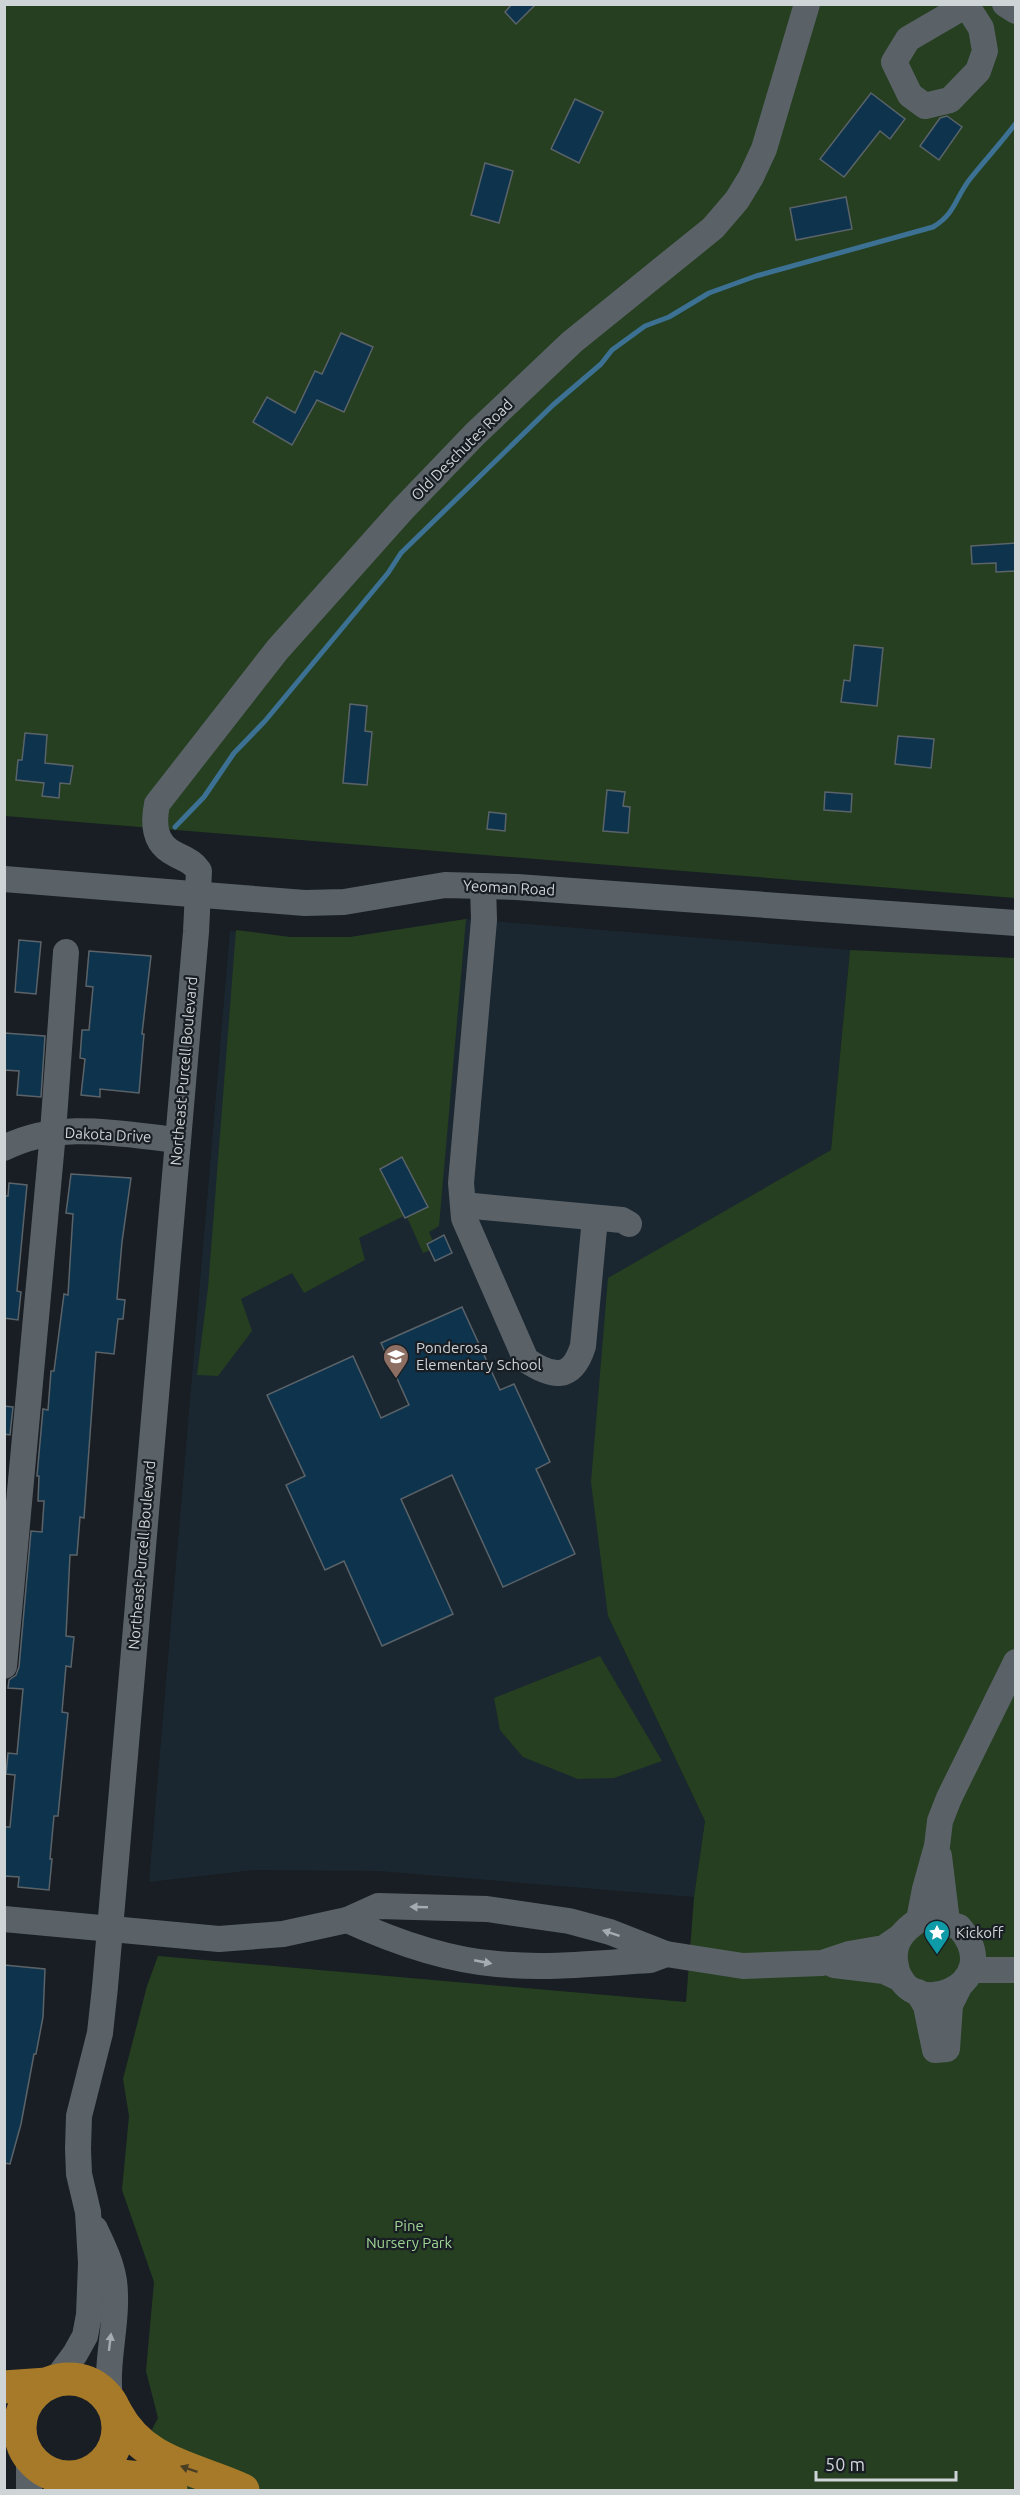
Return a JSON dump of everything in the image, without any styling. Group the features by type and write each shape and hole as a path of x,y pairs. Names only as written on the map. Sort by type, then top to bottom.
{"highway":[{"path":"4,2387 51,2382 66,2378 90,2384 102,2390 126,2430 152,2453 243,2490"},
{"path":"51,2382 35,2392 21,2415 18,2441 38,2467 50,2474 78,2480 141,2478 171,2490"},
{"path":"78,2480 102,2465 111,2454 117,2440 118,2426 113,2406"}],"street":[{"name":"Old Deschutes Road","path":"198,895 199,871 193,862 172,853 156,836 153,821 157,804 278,649 450,459 572,342 712,228 737,200 764,149 807,4"},
{"path":"1005,4 1016,11"},
{"name":"Yeoman Road","path":"4,879 305,903 344,902 445,885 483,886 1016,923"},
{"path":"483,886 484,920 461,1184 464,1218 526,1360 544,1372 564,1373 578,1363 583,1346 595,1218"},
{"name":"Northeast Purcell Boulevard","path":"113,2406 107,2378 114,2281 110,2262 88,2212 79,2174 79,2116 100,2033 198,895"},
{"path":"4,1665 66,952"},
{"name":"Dakota Drive","path":"4,1148 52,1132 78,1130 178,1140"},
{"path":"463,1205 622,1220 628,1224"},
{"path":"919,1920 937,1846 940,1821 1016,1662"},
{"path":"937,1846 947,1922"},
{"path":"4,1919 219,1939 283,1934 347,1920 378,1906 487,1909 569,1921 610,1932 666,1954 743,1966 822,1963 849,1969 884,1971 909,1986 939,1995 967,1968 1016,1956"},
{"path":"932,1919 947,1922 959,1927 967,1968 950,2005 947,2049 935,2050 926,2006 909,1986 895,1958 896,1947 907,1928 919,1920 932,1919"},
{"path":"347,1920 376,1934 451,1956 496,1964 539,1966 650,1960 666,1954"},
{"path":"822,1963 849,1954 884,1948 900,1937"},
{"path":"967,1968 1016,1970"},
{"name":"Northeast Purcell Boulevard","path":"51,2382 65,2370 85,2336 91,2289 88,2212"},
{"path":"18,2441 29,2490"}],"shaded area":[{"name":"Ponderosa Elementary School","path":"466,919 850,950 831,1150 608,1279 608,1616 705,1821 694,1897 379,1871 253,1870 149,1882 230,931 290,937 350,937"}],"green space":[{"path":"4,5 1015,5 1015,898 5,816"},
{"path":"466,919 439,1226 429,1232 436,1248 423,1253 406,1215 359,1238 365,1260 304,1293 292,1273 241,1299 252,1331 218,1376 197,1375 208,1288 236,930 290,937 350,937"},
{"name":"Pine Nursery Park","path":"850,950 1015,958 1015,2490 121,2490 158,2418 146,2371 154,2282 122,2190 129,2116 123,2079 147,1986 158,1956 686,2002 694,1897 705,1821 608,1616 591,1482 608,1278 831,1150"},
{"path":"600,1656 662,1761 614,1778 578,1779 523,1757 500,1730 494,1698"}],"building":[{"path":"512,4 536,4 516,24 505,12"},
{"path":"871,93 905,119 890,139 880,131 844,177 820,159"},
{"path":"575,99 603,112 579,163 551,149"},
{"path":"947,116 962,127 939,160 920,146 940,118"},
{"path":"485,163 513,171 499,223 471,215"},
{"path":"846,197 852,229 796,240 790,208"},
{"path":"341,333 373,347 344,412 317,400 292,445 253,422 267,397 295,413 315,371 322,374"},
{"path":"1016,543 1016,571 996,572 996,563 972,564 971,546"},
{"path":"854,645 883,648 877,706 841,702 844,680 850,681"},
{"path":"350,704 367,706 365,731 372,732 367,785 343,783"},
{"path":"25,733 47,735 45,763 73,766 70,784 60,783 59,798 42,796 44,783 16,780 18,760 22,760"},
{"path":"898,736 934,739 931,768 895,764"},
{"path":"607,790 625,792 623,806 630,807 628,833 603,831"},
{"path":"825,792 852,794 851,812 824,810"},
{"path":"489,812 506,814 505,831 487,829"},
{"path":"19,940 41,942 36,994 15,992"},
{"path":"89,951 151,956 142,1034 144,1034 139,1093 100,1089 100,1097 81,1095 85,1059 80,1058 82,1030 89,1030 93,987 86,986"},
{"path":"4,1033 45,1036 41,1097 17,1095 19,1071 4,1070"},
{"path":"402,1157 428,1207 405,1218 380,1169"},
{"path":"71,1174 131,1178 117,1299 125,1300 123,1319 118,1319 114,1354 96,1352 84,1518 80,1517 77,1555 70,1555 66,1636 74,1637 71,1667 66,1666 62,1712 68,1713 58,1816 54,1816 49,1890 18,1887 19,1877 4,1876 4,1827 10,1827 15,1775 6,1774 8,1753 17,1754 23,1689 8,1688 9,1680 16,1675 19,1667 31,1531 42,1532 44,1501 38,1501 39,1476 37,1476 43,1409 48,1410 51,1371 54,1371 64,1294 68,1295 73,1214 66,1213"},
{"path":"9,1183 27,1185 17,1291 21,1292 18,1320 4,1318 4,1196 8,1196"},
{"path":"444,1235 452,1253 435,1261 427,1244"},
{"path":"462,1307 500,1390 514,1384 550,1462 536,1469 575,1554 503,1587 452,1475 401,1499 453,1614 382,1646 344,1561 325,1570 286,1485 305,1476 267,1395 353,1356 381,1418 409,1405 381,1343"},
{"path":"4,1406 13,1407 10,1435 4,1434"},
{"path":"4,1965 45,1969 43,2017 21,2124 10,2164 4,2163"}],"waterway":[{"path":"175,827 204,797 234,753 265,721 388,573 401,553 553,405 601,364 612,350 645,326 669,317 709,293 756,276 933,227 951,211 970,179 1016,123"}],"place":[{"name":"Ponderosa Elementary School","path":"396,1380"},
{"name":"Kickoff","path":"937,1956"}]}
